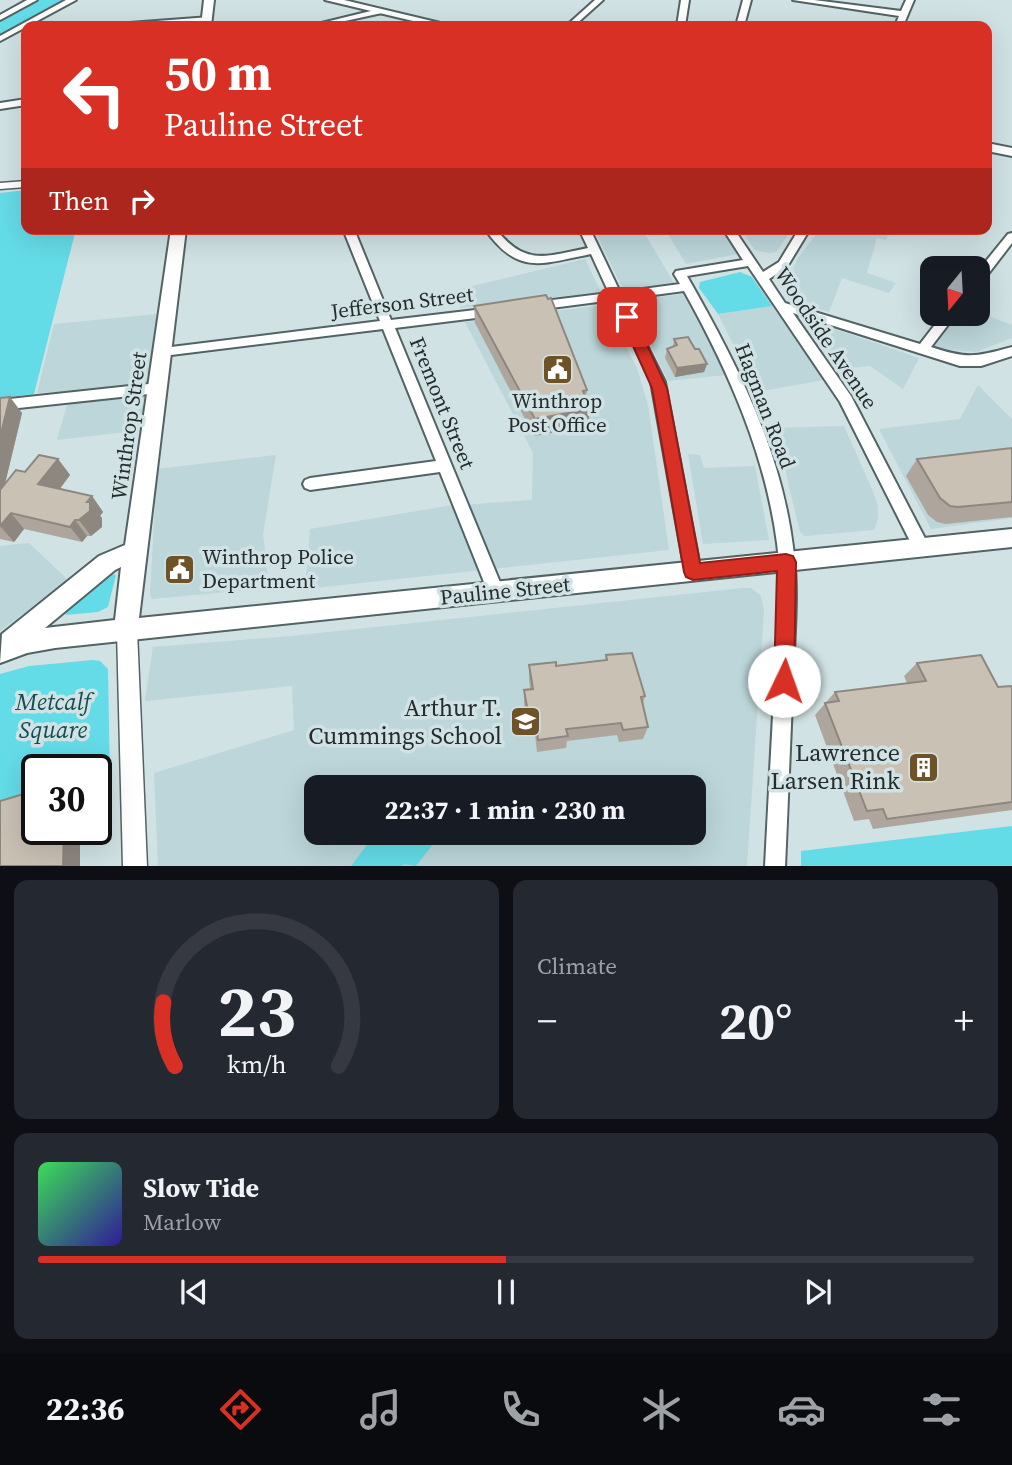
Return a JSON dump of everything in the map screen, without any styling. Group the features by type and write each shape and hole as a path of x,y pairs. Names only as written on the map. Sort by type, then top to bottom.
{"main road":[{"path":"206,21 209,0"},
{"path":"330,0 378,7 429,21"},
{"path":"992,148 1012,152"},
{"name":"Winthrop Street","path":"127,630 127,606 178,235"},
{"name":"Pauline Street","path":"0,651 35,640 1012,538"},
{"path":"0,651 107,563 135,550"}],"street":[{"path":"0,18 33,0"},
{"path":"33,21 72,0"},
{"path":"576,21 599,0"},
{"path":"682,21 685,0"},
{"path":"741,21 747,0"},
{"path":"797,0 904,14"},
{"path":"901,21 910,0"},
{"path":"330,21 378,7"},
{"path":"0,39 21,28"},
{"path":"0,106 21,103"},
{"path":"0,186 21,184"},
{"name":"Fremont Street","path":"350,235 496,592"},
{"path":"494,235 505,250 525,260 540,261 594,250"},
{"path":"587,235 659,388 693,572"},
{"name":"Woodside Avenue","path":"732,235 846,400 922,548"},
{"path":"762,278 783,264 801,235"},
{"path":"990,264 1012,236"},
{"name":"Hagman Road","path":"751,262 680,274 729,360 752,416 777,501 786,562 788,606 775,866"},
{"path":"522,308 688,287"},
{"path":"782,306 951,359 975,362 1012,351"},
{"name":"Jefferson Street","path":"163,352 509,310"},
{"path":"922,350 941,326"},
{"path":"0,405 158,388"},
{"path":"310,484 445,466"},
{"path":"127,630 135,866"}],"shaded area":[{"path":"597,235 646,235 674,283 628,288 621,285"},
{"path":"669,235 724,235 738,254 686,264"},
{"path":"744,235 788,235 776,252 755,250"},
{"path":"815,235 888,235 886,240 877,238 867,273 896,283 889,293 842,278 829,312 803,304 794,297 788,285 798,258"},
{"path":"585,259 601,292 460,308 456,290"},
{"path":"683,294 726,375 668,381 629,301"},
{"path":"605,305 637,368 648,405 669,550 305,589 310,529 447,506 532,500 533,453 465,322"},
{"path":"772,306 824,380 757,392 718,314"},
{"path":"157,314 142,430 57,440 71,391 37,393 54,324"},
{"path":"800,317 919,358 903,389 870,366 841,369"},
{"path":"990,317 1012,325 1012,338 976,352 933,348 949,326 990,326"},
{"path":"978,385 1012,419 1012,518 931,529 879,429 960,419"},
{"path":"844,426 878,506 878,519 874,530 804,536 800,532 775,428"},
{"path":"688,454 700,455 704,468 755,466 769,540 703,544"},
{"path":"276,455 263,534 269,588 152,599 150,595 157,469"},
{"path":"29,543 68,580 0,631 0,546"},
{"name":"Arthur T. Cummings School","path":"751,588 761,596 764,611 747,866 158,866 154,773 294,730 292,686 145,701 153,647 291,636"}],"green space":[{"path":"38,0 67,0 28,21 21,21 21,25 0,36 0,20"},
{"path":"21,191 21,235 74,235 34,394 0,398 0,193"},
{"path":"740,272 752,277 772,306 718,314 699,288 700,282"},
{"path":"111,574 116,575 108,607 98,612 66,615 67,610"},
{"name":"Metcalf Square","path":"93,660 100,661 108,669 109,754 21,754 21,810 0,817 0,674 29,666"},
{"path":"1012,826 1012,866 801,866 801,851"},
{"path":"367,845 432,845 416,866 351,866"}],"building":[{"path":"546,295 548,299 551,298 587,390 583,391 590,409 535,419 474,306"},
{"path":"688,337 707,364 677,368 667,349 677,345 674,339"},
{"path":"10,397 0,437 0,398"},
{"path":"1012,448 1012,502 950,506 940,498 917,459"},
{"path":"39,455 58,459 38,484 92,496 87,502 90,502 90,511 75,520 70,527 11,513 0,526 0,490 16,470 25,472"},
{"path":"632,653 645,696 641,697 648,727 623,730 621,723 566,729 568,736 538,740 535,712 528,713 524,690 533,689 529,665 556,662 556,666 607,660 606,655"},
{"name":"Lawrence Larsen Rink","path":"981,655 998,687 1012,687 1012,802 887,819 883,809 867,811 825,703 839,701 835,692 926,681 917,663"},
{"path":"21,795 21,845 64,845 63,866 0,866 0,801"}],"place":[{"name":"Winthrop Post Office","path":"557,369"},
{"name":"Winthrop Police Department","path":"179,569"},
{"name":"Arthur T. Cummings School","path":"525,722"},
{"name":"Lawrence Larsen Rink","path":"923,767"}],"route":[{"path":"627,317 656,376 693,572 786,562 788,606 784,681"}]}
